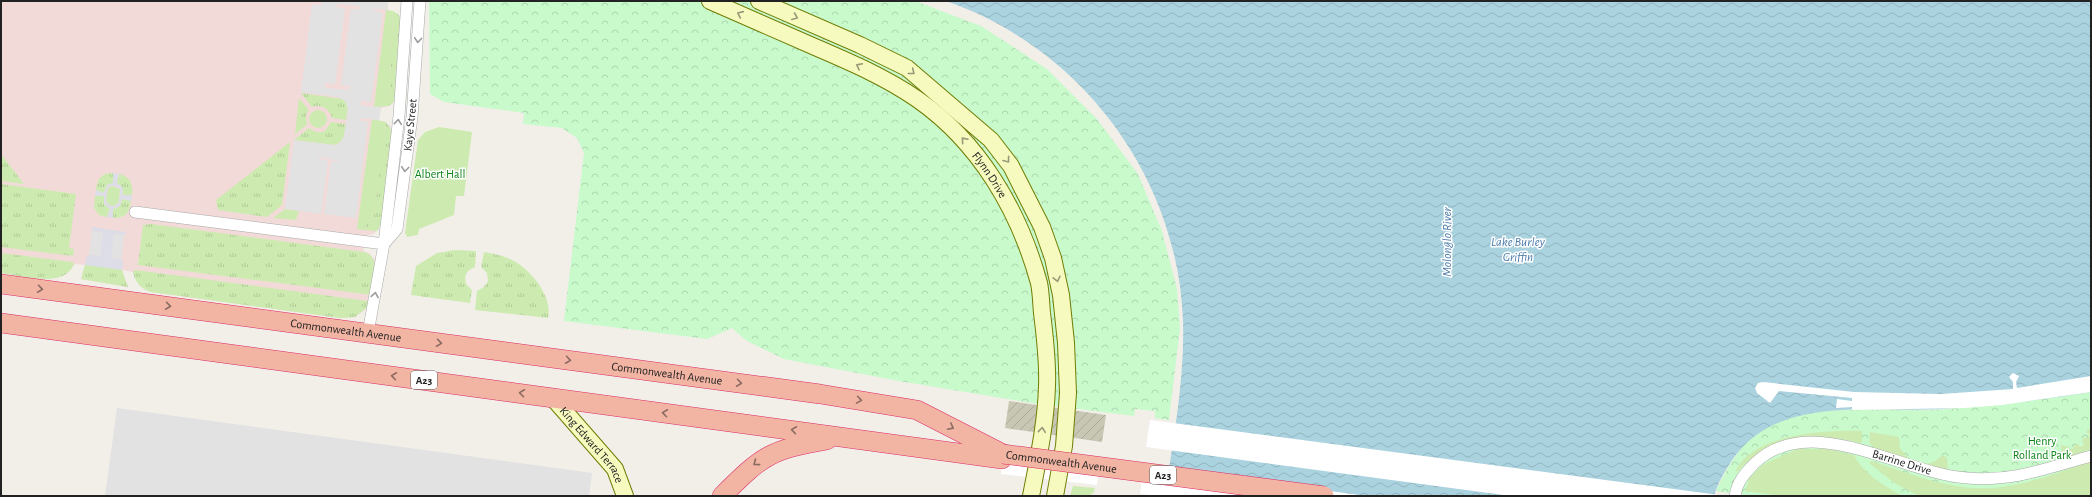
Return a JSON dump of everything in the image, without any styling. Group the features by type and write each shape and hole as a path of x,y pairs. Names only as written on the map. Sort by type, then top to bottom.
{"highway":[{"name":"Commonwealth Avenue","path":"1,284 820,394 917,410 1002,457 1099,472 1278,496"},
{"name":"Commonwealth Avenue","path":"1,323 846,437 1324,496"},
{"path":"722,496 764,457 781,449 846,437"},
{"path":"732,496 742,476"}],"main road":[{"name":"Flynn Drive","path":"710,1 855,64 917,99 943,119 962,137 988,169 1015,220 1039,284 1045,332 1047,386 1041,443 1031,496"},
{"name":"Flynn Drive","path":"759,1 860,45 907,68 991,140 1011,166 1042,227 1053,258 1061,295 1066,343 1068,393 1064,446 1055,496"},
{"name":"King Edward Terrace","path":"553,398 616,470 625,496"}],"street":[{"name":"Kaye Street","path":"368,333 384,244 399,116 407,1"},
{"name":"Kaye Street","path":"384,244 398,229 412,118 420,1"},
{"path":"135,212 384,244"},
{"name":"Barrine Drive","path":"1735,496 1738,482 1760,459 1777,450 1801,443 1820,442 1840,444 1913,467 1964,478 1985,479 2021,476 2091,456"}],"shaded area":[{"path":"1,1 388,1 388,10 399,15 394,102 389,106 381,108 379,120 387,123 391,128 379,229 373,234 365,236 363,251 369,253 375,260 372,295 366,309 355,317 340,318 151,292 139,285 133,272 122,270 128,287 81,279 85,265 75,264 68,273 57,278 1,273"},
{"path":"321,1 388,1 387,10 373,10 383,13 371,102 361,101 361,104 363,106 381,107 379,120 361,118 359,120 368,122 356,218 324,214 331,161 341,161 320,157 318,159 328,160 321,214 285,209 294,140 334,145 340,143 344,136 348,109 345,101 338,97 301,92 312,4 323,5","holes":["338,4 359,6 361,9 351,9 341,85 351,86 348,90 327,88 324,85 325,83 335,84 345,8 335,7"]},
{"path":"113,173 119,174 117,183 122,187 123,195 132,195 131,201 122,199 120,206 113,209 113,218 107,217 110,209 104,204 104,196 95,196 96,190 104,193 107,185 113,183","holes":["110,186 116,186 120,189 119,202 115,206 109,205 106,201 107,189"]},
{"path":"92,227 126,232 125,235 114,234 111,258 123,260 122,270 85,265 87,255 100,256 103,232 92,231"},
{"path":"92,231 103,232 100,256 89,255"},
{"path":"114,233 124,235 121,259 111,258"},
{"path":"1009,401 1106,415 1102,442 1005,428"},
{"path":"117,408 592,473 589,496 105,496"}],"green space":[{"path":"429,1 915,1 981,26 1047,69 1097,119 1138,174 1162,231 1177,289 1180,328 1169,420 1155,418 1155,411 1135,409 1134,416 1031,403 899,381 784,359 747,341 732,328 707,339 564,321 584,153 577,138 562,128 523,124 524,113 444,102 430,94"},
{"path":"386,10 393,11 389,106 374,107"},
{"path":"393,11 398,14 401,20 396,100 389,106"},
{"path":"301,93 343,99 348,106 346,120 332,118 327,109 318,106 312,107"},
{"path":"299,98 309,110 306,115 307,125 295,134"},
{"path":"314,110 322,110 327,115 325,126 322,128 314,128 309,123 309,115"},
{"path":"372,119 386,122 373,220 366,219 365,230 357,229"},
{"path":"331,122 346,124 342,140 338,144 334,145 294,140 309,128 316,132 324,132"},
{"path":"386,122 392,131 381,224 377,231 365,230 366,219 373,220"},
{"name":"Albert Hall","path":"439,127 472,132 464,196 456,196 454,215 419,229 418,235 407,237 405,233 418,140 425,132"},
{"path":"290,142 282,205 267,217 218,210 216,200"},
{"path":"1,154 24,184 1,181"},
{"path":"113,173 113,183 107,185 104,193 96,190 100,177 105,174"},
{"path":"119,174 129,179 132,188 132,195 122,195 123,190 117,183"},
{"path":"1,184 76,194 69,248 74,249 73,256 1,247"},
{"path":"112,186 120,189 119,202 114,206 109,205 106,200 108,188"},
{"path":"95,196 104,196 104,204 110,209 107,217 99,215 94,208"},
{"path":"122,199 131,201 128,212 124,216 113,218 113,209 120,206"},
{"path":"285,209 299,211 296,220 273,218"},
{"path":"151,224 364,252 370,255 375,264 375,277 372,295 138,265 143,225"},
{"path":"455,250 476,251 475,267 466,274 465,278 466,284 472,290 470,303 411,295 416,266 437,253"},
{"path":"484,252 511,259 528,271 540,285 544,293 549,310 548,318 475,310 477,291 484,287 488,281 487,273 481,267"},
{"path":"1,253 73,262 74,264 69,272 52,279 31,278 1,273"},
{"path":"88,264 122,270 128,287 81,279 85,265"},
{"path":"135,270 368,301 369,306 355,317 340,318 151,292 141,287 137,282 133,272"},
{"name":"Henry Rolland Park","path":"2091,392 2091,496 1750,496 1716,491 1731,462 1744,445 1760,431 1787,418 1828,411 1932,410 1972,407"},
{"path":"2091,429 2091,449 2062,459 2061,445 2069,447 2069,449 2073,449 2074,445 2078,444 2080,447 2084,445 2082,441 2084,437 2088,438 2090,434 2087,433 2087,430"},
{"path":"1830,431 1862,431 1862,442 1859,443 1842,439 1809,438 1778,444 1763,451 1737,472 1736,470 1745,458 1759,448 1775,441 1812,433"},
{"path":"1870,432 1899,437 1900,448 1909,459 1874,448 1869,442"},
{"path":"1797,449 1829,449 1854,455 1869,474 1903,496 1781,496 1745,491 1749,481 1747,480 1764,464"},
{"path":"1943,455 1947,458 1948,471 1925,464 1934,462"},
{"path":"1871,461 1939,483 1962,487 1995,488 2028,482 2091,461 2091,496 1919,496 1893,482 1869,463"},
{"path":"1073,486 1095,488 1094,492 1089,496 1070,496"}],"water":[{"name":"Lake Burley Griffin","path":"946,1 2091,1 2091,392 2053,398 1959,408 1914,410 1858,409 1803,415 1777,423 1755,436 1732,460 1720,480 1714,496 1165,496 1180,387 1183,321 1177,268 1163,217 1142,169 1114,125 1079,85 1040,51 995,22"}],"pier":[{"path":"2013,373 2019,376 2016,382 2017,388 2091,376 2091,392 2002,405 1964,408 1852,410 1852,407 1836,408 1837,399 1852,401 1852,398 1779,391 1770,403 1757,393 1755,388 1758,383 1763,382 1854,392 1941,394 2013,389 2013,382 2009,377"},
{"path":"1150,420 1727,496 1511,496 1146,447"},
{"path":"1003,448 1100,460 1097,485 1001,474"},
{"path":"1144,466 1367,496 1157,496 1140,494"}],"water label":[{"name":"Molonglo River","path":"1446,242"}]}
